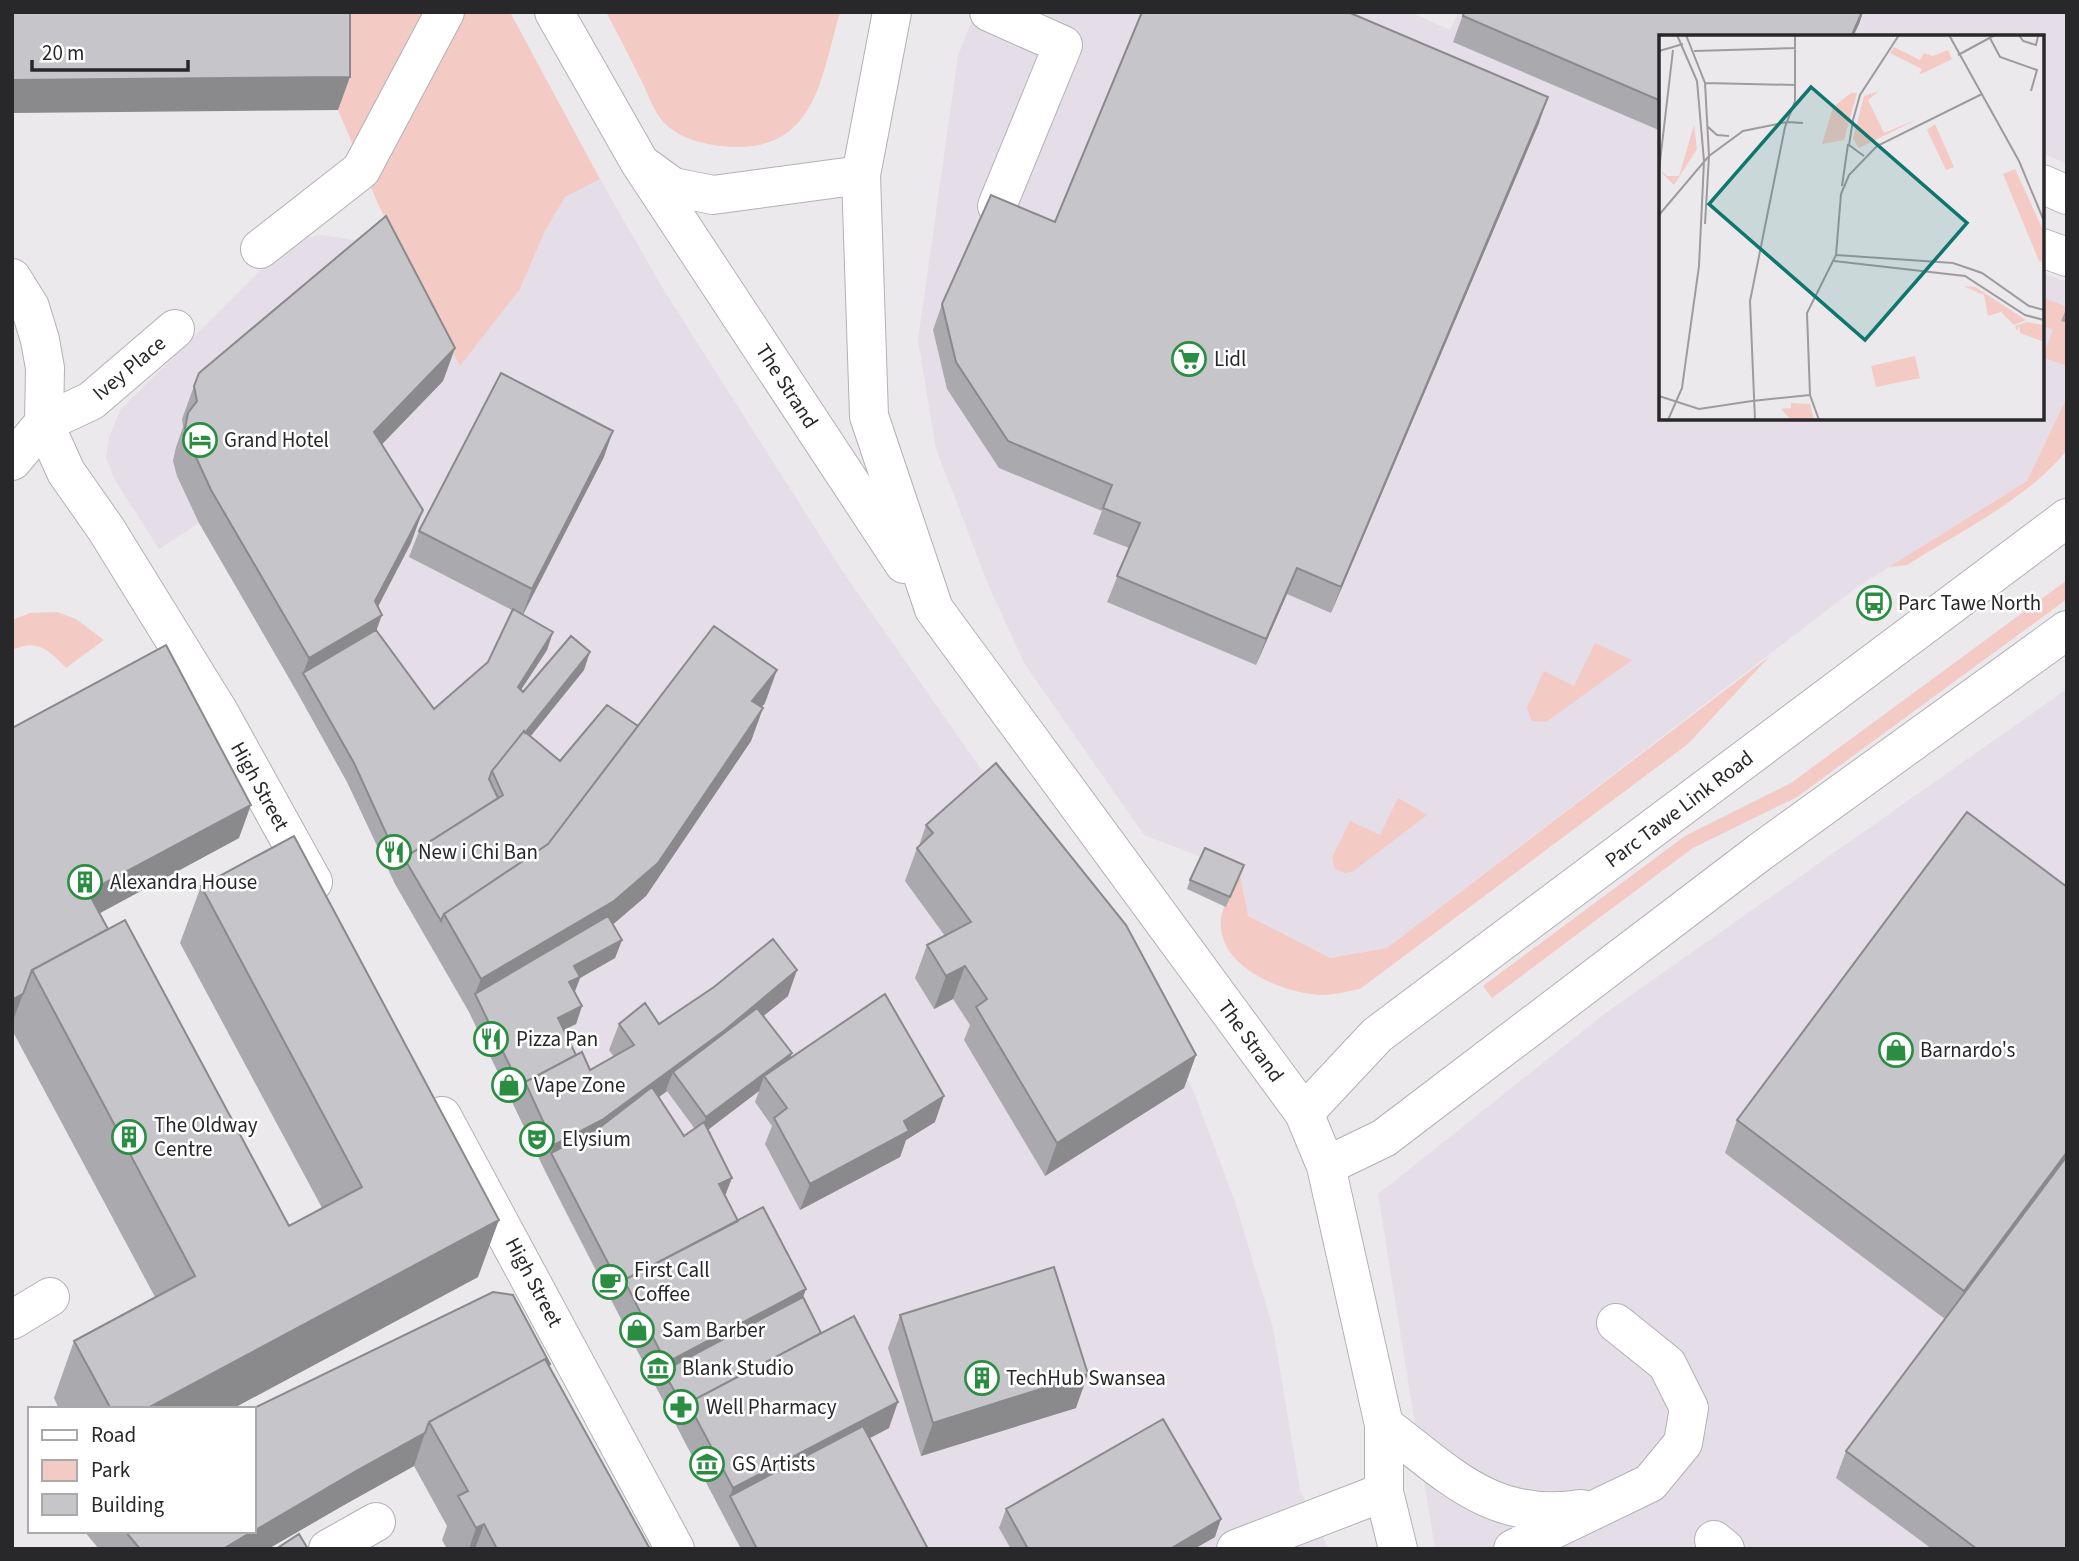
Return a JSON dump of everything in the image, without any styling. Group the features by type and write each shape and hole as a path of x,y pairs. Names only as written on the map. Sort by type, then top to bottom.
{"street":[{"path":"260,249 361,170 446,12"},
{"name":"The Strand","path":"554,12 639,163 934,609 1304,1114 1326,1166 1384,1425 1384,1493 1398,1549"},
{"name":"The Strand","path":"892,12 861,175 869,416 934,609"},
{"path":"989,12 1063,45 997,206"},
{"name":"The Strand","path":"639,163 673,187 713,195 861,175"},
{"path":"2044,185 2067,195"},
{"path":"2044,248 2067,257"},
{"name":"High Street","path":"12,278 30,307 40,340 45,368 44,423 66,472 106,529 219,712 327,907"},
{"name":"Ivey Place","path":"44,423 91,401 175,329"},
{"path":"12,461 44,423"},
{"name":"Parc Tawe Link Road","path":"1304,1114 1377,1035 2067,518"},
{"path":"1326,1166 1384,1138 1760,852 2067,630"},
{"name":"High Street","path":"428,1090 675,1549"},
{"path":"12,1320 50,1297"},
{"path":"1513,1549 1597,1506 1650,1483 1683,1443 1689,1408 1667,1364 1616,1323"},
{"path":"1384,1425 1475,1494 1487,1499 1511,1508 1557,1513 1597,1506"},
{"path":"1236,1549 1384,1493"},
{"path":"328,1549 376,1522"}],"shaded area":[{"name":"Parc Tawe North","path":"975,12 1410,12 1450,30 1458,12 2067,12 2067,164 2044,154 2044,35 1659,35 1659,420 2044,420 2044,274 2067,282 2067,397 2027,481 1857,587 1387,948 1330,958 1187,889 1201,857 1144,835 1024,663 988,584 936,449 918,340 958,56"},
{"path":"600,179 665,292 845,575 1011,812 1122,959 1193,1090 1235,1202 1273,1328 1300,1490 1329,1549 741,1549 570,1222 469,1012 395,884 347,782 256,620 199,523 159,549 115,480 106,457 109,438 120,410 281,250 304,238 322,235 355,240 385,219 460,365 520,289 545,231 565,197"},
{"path":"2067,689 2067,1549 1435,1549 1378,1194 1607,1012"}],"green space":[{"path":"338,12 510,12 600,179 565,197 545,231 520,289 460,366 379,206 338,110"},
{"path":"606,12 840,12 818,88 808,109 795,126 776,139 752,146 721,146 688,138 666,125 653,106"},
{"path":"2044,298 2067,307 2067,366 2044,358 2053,330 2044,326"},
{"path":"2067,397 2067,450 2051,468 2013,499 1970,527 1907,565 1889,567 2027,481"},
{"path":"2067,580 2067,599 1797,797 1693,848 1492,998 1483,986 1685,836 1791,783"},
{"path":"57,612 76,619 104,640 66,668 48,651 36,646 29,645 12,650 12,620 30,613"},
{"path":"1595,643 1632,660 1546,722 1532,721 1527,708 1544,671 1574,686"},
{"path":"1770,656 1688,744 1360,989 1323,995 1290,989 1255,975 1229,951 1222,936 1221,919 1240,875 1248,916 1330,958 1387,948"},
{"path":"1398,798 1427,815 1352,872 1345,873 1335,869 1332,858 1350,821 1380,835"}],"building":[{"path":"12,12 350,12 350,77 12,80"},
{"name":"Lidl","path":"1142,12 1348,12 1548,97 1341,587 1297,568 1266,639 1117,576 1140,523 1103,508 1112,485 1008,441 956,362 942,304 991,195 1055,222"},
{"path":"1464,12 1862,12 1852,35 1659,35 1659,100 1463,16"},
{"path":"386,216 455,348 374,432 423,510 375,601 382,615 309,658 211,490 185,428 188,413 197,401 194,386 199,373"},
{"path":"501,373 613,431 532,589 419,531"},
{"path":"513,609 553,632 518,687 523,692 571,636 590,652 492,771 489,779 498,798 404,858 401,866 354,763 303,673 376,630 434,709 488,662"},
{"path":"714,626 777,670 752,701 763,708 658,863 614,901 481,979 444,914 548,844"},
{"name":"Alexandra House","path":"166,645 251,805 88,892 108,929 32,970 23,994 12,1000 12,728"},
{"path":"607,705 638,726 548,844 444,914 441,921 404,858 503,795 492,771 524,731 560,761"},
{"path":"996,763 1126,925 1196,1055 1057,1143 976,1007 987,999 965,966 946,976 927,945 971,922 917,848 933,833 926,825"},
{"path":"1967,812 2067,887 2067,1152 1964,1291 1737,1120"},
{"path":"294,836 499,1220 150,1407 110,1407 74,1341 195,1276 32,970 125,920 289,1226 362,1187 201,886"},
{"path":"1205,848 1244,865 1230,897 1190,880"},
{"path":"608,916 622,940 574,966 580,977 569,982 582,1006 558,1018 576,1055 525,1082 522,1091 475,994"},
{"path":"773,939 797,970 725,1030 602,1120 554,1145 525,1082 582,1052 590,1070 634,1045 619,1024 645,1003 659,1024 714,987"},
{"path":"885,994 944,1096 904,1121 909,1131 810,1184 774,1118 787,1108 764,1076"},
{"path":"757,1008 792,1053 706,1117 673,1072"},
{"path":"652,1087 684,1136 704,1122 732,1178 719,1184 738,1221 624,1280 621,1288 551,1153 599,1128"},
{"path":"2067,1156 2067,1549 1977,1549 1846,1451"},
{"path":"763,1207 806,1289 666,1363 624,1280"},
{"name":"TechHub Swansea","path":"1054,1267 1088,1374 933,1423 900,1315"},
{"path":"493,1292 513,1295 550,1364 545,1359 429,1422 425,1433 256,1530 256,1407"},
{"path":"803,1297 821,1333 688,1403 686,1411 663,1371"},
{"path":"854,1316 898,1402 733,1488 688,1403"},
{"path":"545,1359 650,1549 497,1549 484,1524 476,1528 458,1496 468,1491 429,1422"},
{"path":"1163,1419 1221,1519 1170,1549 1028,1549 1006,1509"},
{"path":"863,1426 928,1549 757,1549 730,1496"},
{"path":"127,1533 250,1533 223,1549 140,1549"},
{"path":"299,1534 308,1549 276,1549"}],"place":[{"name":"Lidl","path":"1189,359"},
{"name":"Grand Hotel","path":"200,440"},
{"name":"Parc Tawe North","path":"1874,603"},
{"name":"New i Chi Ban","path":"394,852"},
{"name":"Alexandra House","path":"85,882"},
{"name":"Pizza Pan","path":"491,1039"},
{"name":"Barnardo's","path":"1896,1050"},
{"name":"Vape Zone","path":"509,1085"},
{"name":"The Oldway Centre","path":"129,1137"},
{"name":"Elysium","path":"537,1139"},
{"name":"First Call Coffee","path":"610,1282"},
{"name":"Sam Barber","path":"637,1330"},
{"name":"Blank Studio","path":"658,1368"},
{"name":"TechHub Swansea","path":"982,1378"},
{"name":"Well Pharmacy","path":"681,1407"},
{"name":"GS Artists","path":"707,1464"}]}
